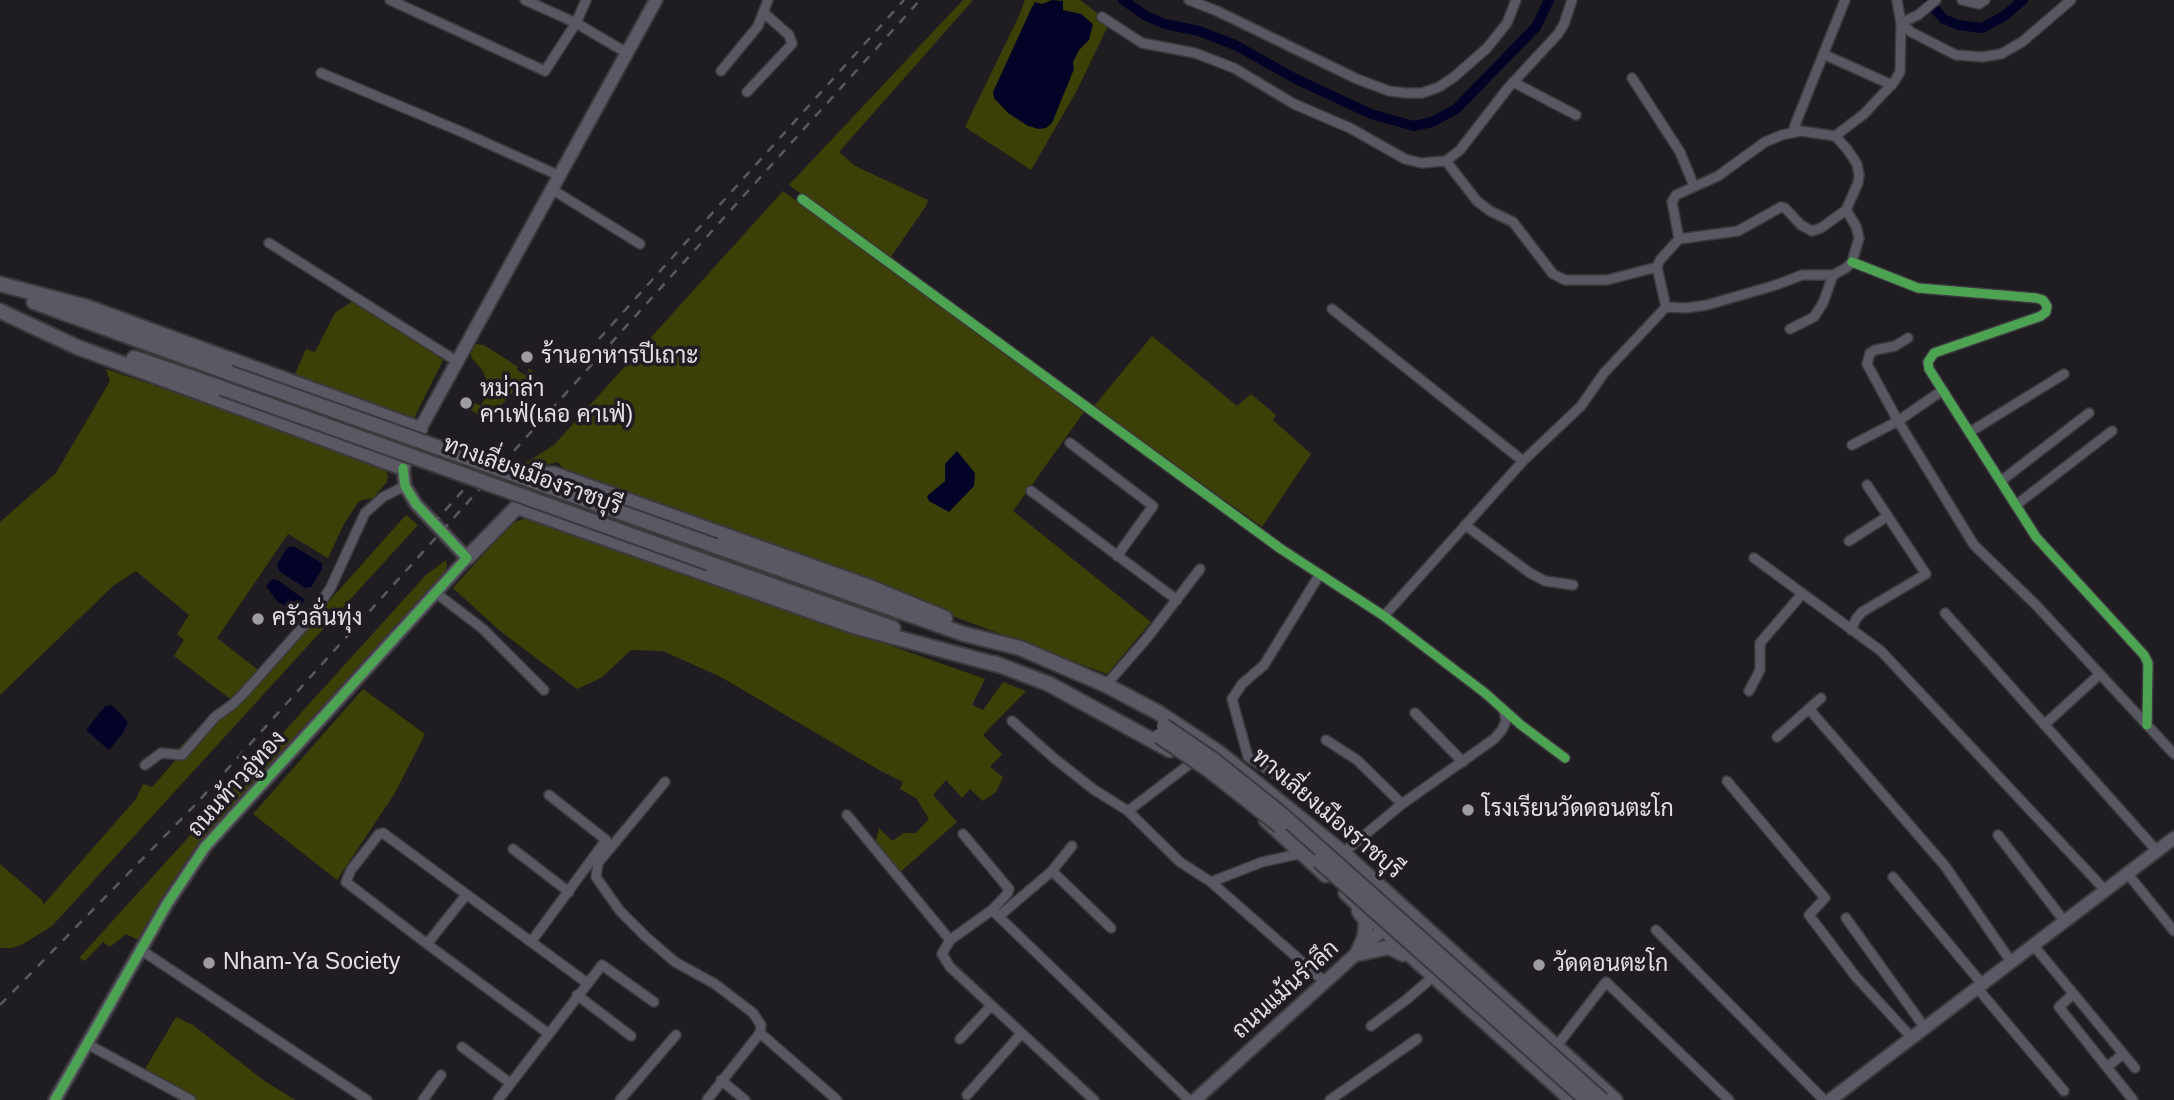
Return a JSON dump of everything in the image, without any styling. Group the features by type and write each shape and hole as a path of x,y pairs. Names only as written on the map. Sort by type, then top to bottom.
{"main road":[{"path":"0,284 87,307 420,429"},
{"name":"ทางเลี่ยงเมืองราชบุรี","path":"0,289 964,634 1086,685 1214,761 1280,813 1602,1100"},
{"path":"0,311 77,346 403,467"},
{"name":"ทางเลี่ยงเมืองราชบุรี","path":"0,311 1002,666 1161,731 1274,820 1587,1100"},
{"path":"467,558 517,507 527,485 540,474 554,474 867,586 1020,648"},
{"path":"517,507 853,626 1002,666"},
{"name":"ทางเลี่ยงเมืองราชบุรี","path":"964,634 1020,648 1106,685 1159,713 1218,752 1343,853 1615,1100"},
{"name":"ทางเลี่ยงเมืองราชบุรี","path":"1049,684 1132,727 1191,763 1257,812 1572,1100"},
{"path":"1345,893 1366,921 1365,936 1357,954"},
{"path":"1357,954 1390,947 1417,961"}],"street":[{"path":"390,0 545,71 576,23 586,0"},
{"path":"526,0 576,23 627,53"},
{"path":"467,558 416,504 405,486 403,467 420,429 656,0"},
{"path":"721,71 758,26 768,0"},
{"path":"1189,0 1357,79 1389,91 1422,93 1439,87 1454,77 1487,48 1507,23 1516,0"},
{"path":"1102,17 1142,43 1195,53 1234,68 1294,104 1350,128 1405,159 1420,163 1446,161 1460,150 1513,82 1559,34 1572,0"},
{"path":"1794,132 1845,0"},
{"path":"1835,136 1864,114 1892,85 1900,72 1901,23 1897,0"},
{"path":"1901,23 1918,15 1936,0"},
{"path":"1962,0 1979,4 1985,0"},
{"path":"1901,23 1911,32 1956,55 1982,57 2001,54 2022,42 2071,0"},
{"path":"747,92 792,44 789,35 764,13"},
{"path":"1823,54 1892,85"},
{"path":"321,73 560,176"},
{"path":"1632,78 1680,152 1694,186"},
{"path":"1513,82 1576,114"},
{"path":"1666,307 1657,267 1679,239 1738,231 1782,207 1801,225 1812,231 1821,228 1846,211 1859,175 1857,164 1835,136 1801,131 1765,142 1717,176 1676,195 1672,202 1679,239"},
{"path":"1446,161 1476,201 1513,222 1553,274 1565,280 1607,280 1657,267"},
{"path":"553,190 640,244"},
{"path":"802,199 1281,549 1384,616 1565,758"},
{"path":"1384,616 1523,461 1581,406 1604,373 1666,307 1707,305 1802,275 1833,275 1852,262 1859,238 1856,226 1846,211"},
{"path":"270,243 458,362"},
{"path":"1852,262 1918,288 2036,298 2043,300 2047,306 2046,312 2041,316 1934,354 1928,362 1929,369 2021,516 2044,547 2144,655 2148,663 2147,725"},
{"path":"1790,329 1814,317 1823,303 1833,275"},
{"path":"1332,309 1523,461"},
{"path":"1908,338 1895,346 1875,350 1868,358 1870,371 1974,545 2036,605 2174,754"},
{"path":"1970,432 2064,374"},
{"path":"1852,446 1898,421 1942,390"},
{"path":"2001,481 2089,413"},
{"path":"2016,505 2112,431"},
{"path":"1070,443 1153,506 1117,556"},
{"path":"1851,630 1862,612 1926,574 1867,485"},
{"path":"145,765 161,753 182,755 215,717 245,692 308,621 330,589 365,513 383,497 405,486"},
{"path":"1031,491 1177,600"},
{"path":"1849,541 1888,516"},
{"path":"1465,525 1545,581 1573,585"},
{"name":"ถนนท้าวอู่ทอง","path":"55,1100 167,904 205,847 467,558"},
{"path":"1754,558 1881,651 2105,890"},
{"path":"1106,685 1200,569"},
{"path":"1320,574 1264,665 1242,684 1232,699 1248,757 1302,794 1358,840"},
{"path":"436,593 484,629 544,690"},
{"path":"1749,691 1760,670 1760,643 1801,594"},
{"path":"1945,613 2157,850"},
{"path":"2044,725 2100,674"},
{"path":"1777,737 1821,698"},
{"path":"1809,709 1945,866 2012,963"},
{"path":"1343,853 1402,804 1463,762 1502,730 1506,721 1504,711"},
{"path":"1415,713 1463,762"},
{"path":"1012,721 1055,760 1128,811 1180,862 1210,882 1325,982"},
{"path":"1326,740 1357,760 1402,804"},
{"path":"1128,811 1191,763"},
{"path":"1727,781 1825,898 1809,915 1856,977 1912,1038"},
{"path":"665,782 598,863 596,877 620,911 646,937 675,962 715,984 753,1013 761,1025 760,1033 707,1100"},
{"path":"531,942 606,840 549,795"},
{"path":"847,815 950,940"},
{"path":"549,1034 346,882 351,870 379,834 383,833 587,983"},
{"path":"963,834 1009,889 996,913"},
{"path":"1998,835 2065,922"},
{"path":"1830,1100 2174,838"},
{"path":"1072,846 1052,871 996,913 950,940 942,954 950,967 1094,1100"},
{"path":"513,849 569,891"},
{"path":"1210,882 1262,862 1303,853"},
{"path":"1052,871 1111,928"},
{"path":"2127,873 2174,931"},
{"path":"1893,877 2064,1091"},
{"path":"427,944 466,895"},
{"name":"ถนนแม้นรำลึก","path":"1195,1100 1405,910"},
{"path":"996,913 1189,1100"},
{"path":"1846,918 1925,1028"},
{"path":"1656,930 1824,1100"},
{"path":"2034,946 2135,1068"},
{"path":"141,950 367,1100"},
{"path":"498,1100 602,965 653,1002"},
{"path":"1371,1026 1434,976"},
{"path":"1556,1047 1606,982 1729,1100"},
{"path":"2073,994 2059,1007 2133,1100"},
{"path":"578,995 631,1036"},
{"path":"960,1039 991,1006"},
{"path":"760,1033 837,1100"},
{"path":"967,1095 1021,1034"},
{"path":"620,1100 677,1035"},
{"path":"1330,1100 1417,1039"},
{"path":"87,1044 191,1100"},
{"path":"462,1047 510,1083"},
{"path":"2107,1067 2123,1054"},
{"path":"424,1100 441,1075"},
{"path":"721,1080 745,1100"}],"shaded area":[{"path":"963,0 973,0 839,152 855,166 928,200 890,258 789,185"},
{"path":"1025,0 1080,0 1102,17 1107,28 1076,92 1031,170 965,127"},
{"path":"783,191 1084,412 1013,511 1151,622 1107,674 567,471 557,462 530,469 521,466 554,445"},
{"path":"356,299 443,360 414,418 294,376 306,349 315,352 335,313"},
{"path":"1152,336 1237,406 1251,394 1276,415 1273,420 1311,454 1262,527 1094,406"},
{"path":"475,344 484,345 518,367 517,370 525,375 529,369 533,371 487,420 469,409 472,402 481,406 490,390 483,371 471,357"},
{"path":"106,369 377,462 388,476 387,482 373,498 359,501 344,524 328,558 288,534 217,638 258,670 233,701 174,656 184,640 177,634 189,615 136,571 113,586 0,695 0,522 56,473 110,381"},
{"path":"406,515 418,525 52,926 23,944 0,948 0,864 43,901 43,905 136,799 143,784 152,787 183,752 179,748 217,708 224,716 232,710"},
{"path":"526,518 985,679 972,705 983,710 1003,682 1026,691 983,735 1002,754 990,767 1003,777 996,792 983,801 970,789 962,798 946,780 933,795 957,822 899,873 876,841 879,828 892,841 904,833 916,833 929,819 916,798 900,789 903,782 721,677 663,651 631,650 601,678 577,689 499,630 453,588 512,523"},
{"path":"446,560 444,575 211,831 188,860 138,940 126,934 110,947 103,942 85,961 79,958 426,575"},
{"path":"363,689 425,734 395,793 337,880 253,814"},
{"path":"176,1017 193,1025 263,1080 295,1100 198,1100 144,1071"}],"water":[{"path":"1052,0 1063,1 1063,10 1081,14 1093,24 1089,40 1079,50 1073,62 1074,69 1052,123 1039,129 1028,126 1008,113 994,98 993,92 1035,2 1042,4"},
{"path":"957,451 975,473 974,486 949,512 929,501 927,496 945,481 945,464"},
{"path":"293,546 322,563 322,569 311,587 305,588 279,571 277,564 287,548"},
{"path":"272,579 305,600 296,612 277,601 266,586"},
{"path":"112,705 128,722 109,750 86,730 105,706"}],"waterway":[{"path":"1123,0 1146,16 1165,24 1199,31 1235,45 1296,79 1371,114 1414,126 1432,122 1456,109 1536,27 1549,0"},
{"path":"1929,0 1944,19 1958,25 1982,28 2004,16 2023,0"}],"railway":[{"path":"599,339 904,0"},
{"path":"0,1005 196,804 920,0"},
{"path":"433,524 482,469"}],"cycle path":[{"path":"802,199 1281,549 1384,616 1565,758"},
{"path":"1852,262 1918,288 2036,298 2043,300 2047,306 2046,312 2041,316 1934,353 1928,362 1929,369 2036,537 2144,655 2148,663 2147,725"},
{"path":"55,1100 167,904 205,847 467,558 416,504 405,486 403,468"}],"place":[{"name":"ร้านอาหารปีเถาะ","path":"527,357"},
{"name":"หม่าล่า คาเฟ่(เลอ คาเฟ่)","path":"466,403"},
{"name":"ครัวลั่นทุ่ง","path":"258,619"},
{"name":"โรงเรียนวัดดอนตะโก","path":"1468,810"},
{"name":"Nham-Ya Society","path":"209,963"},
{"name":"วัดดอนตะโก","path":"1539,965"}]}
